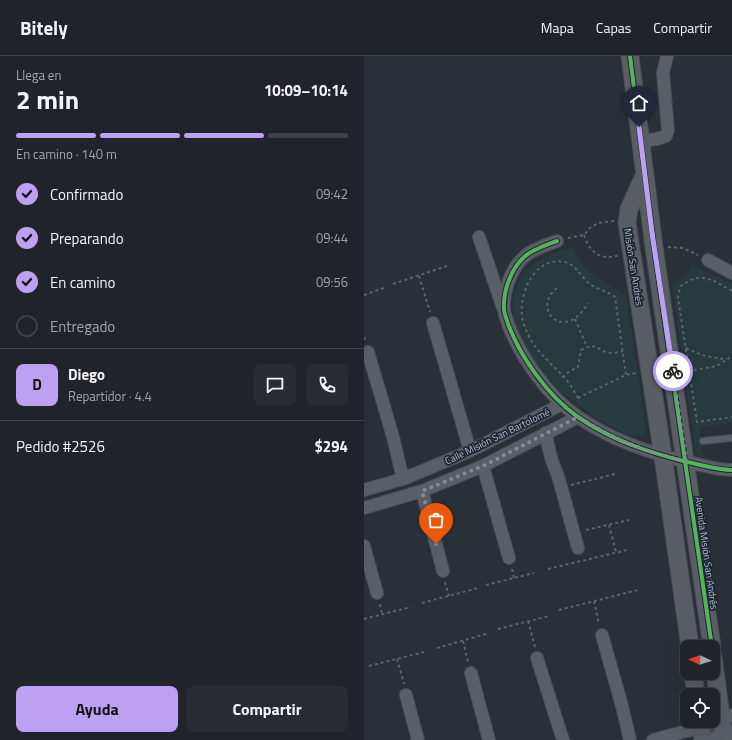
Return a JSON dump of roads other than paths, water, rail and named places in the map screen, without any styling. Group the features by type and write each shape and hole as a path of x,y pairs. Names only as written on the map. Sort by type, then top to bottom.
{"street":[{"path":"630,56 644,176 686,461"},
{"path":"641,142 662,138 666,136 668,130 663,73 667,56"},
{"name":"Misión San Andrés","path":"644,176 629,209 628,223 664,456"},
{"path":"479,237 515,342 539,378 562,404 578,417 599,430 631,446 718,470 732,470"},
{"path":"504,310 510,278 516,266 525,256 557,240"},
{"path":"631,249 654,247"},
{"path":"708,260 732,273"},
{"path":"433,323 470,451"},
{"path":"368,352 393,437 403,479"},
{"name":"Calle Misión San Bartolomé","path":"364,490 403,479 470,451 562,404"},
{"name":"Calle Misión San Bartolomé","path":"364,508 422,491 483,466 578,417"},
{"path":"545,433 552,462 561,487 578,548"},
{"path":"664,456 689,640"},
{"name":"Avenida Misión San Andrés","path":"686,461 711,640"},
{"path":"483,466 509,558"},
{"path":"422,491 443,571"},
{"path":"364,546 377,593"},
{"path":"602,635 630,740"},
{"path":"537,658 563,740"},
{"path":"471,673 489,740"},
{"path":"653,740 727,728 718,680"},
{"path":"406,695 418,740"}],"lane":[{"path":"703,441 732,438"}]}
